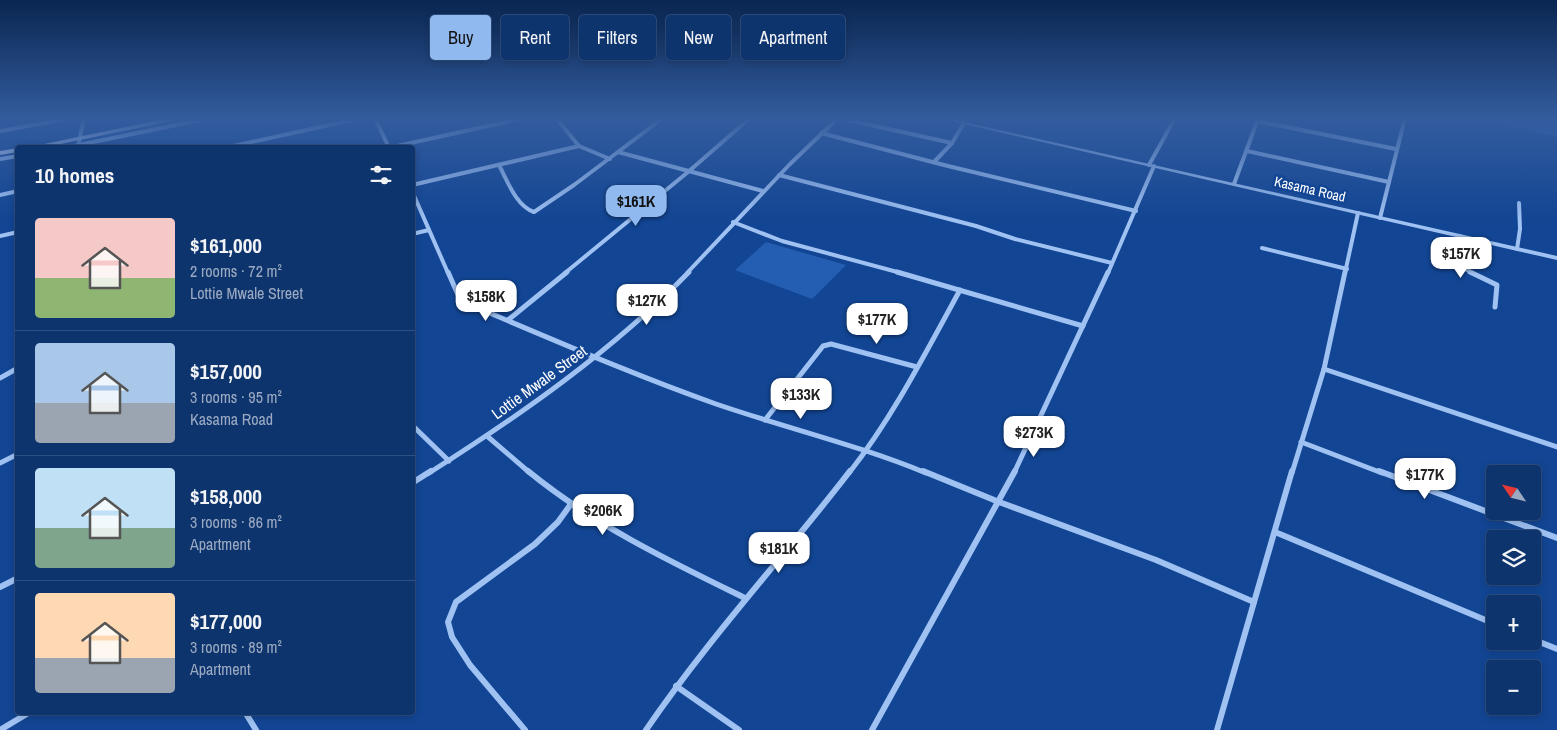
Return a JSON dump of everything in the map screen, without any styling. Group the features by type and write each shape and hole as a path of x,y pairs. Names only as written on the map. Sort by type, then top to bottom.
{"street":[{"path":"415,184 553,152"},
{"path":"596,152 610,159"},
{"path":"499,165 520,201 532,212 546,205 618,152"},
{"path":"618,152 763,191"},
{"path":"508,320 711,152"},
{"name":"Lottie Mwale Street","path":"415,481 487,436 596,358 652,309 690,272 733,222 802,152"},
{"path":"895,152 1136,210"},
{"path":"934,162 943,152"},
{"name":"Kasama Road","path":"1091,152 1557,258"},
{"path":"872,730 1024,455 1136,210 1159,152"},
{"path":"1234,184 1247,152"},
{"path":"1252,152 1389,182"},
{"path":"1380,218 1384,208 1395,152"},
{"path":"0,159 15,156"},
{"path":"779,176 976,226 1016,240 1112,263"},
{"path":"0,195 15,192"},
{"path":"415,198 460,297 480,310 596,358 717,404 867,450 999,502 1156,560 1254,602"},
{"path":"1517,249 1520,229 1519,204"},
{"path":"1217,730 1300,442 1324,369 1358,212"},
{"path":"733,222 782,241 892,270 1083,326"},
{"path":"415,233 429,230"},
{"path":"0,236 15,233"},
{"path":"1460,236 1463,268 1497,284 1494,307"},
{"path":"1262,248 1347,269"},
{"path":"646,730 676,686 744,598 824,505 867,450 917,367 960,290"},
{"path":"765,420 823,346 831,344 917,367"},
{"path":"1324,369 1557,447"},
{"path":"0,378 15,370"},
{"path":"415,428 449,461"},
{"path":"487,436 520,465 571,504 624,536 744,598"},
{"path":"1300,442 1557,538"},
{"path":"0,463 15,456"},
{"path":"525,730 508,712 455,644 447,627 456,602 467,592 535,544 558,522 571,504"},
{"path":"1274,532 1486,620"},
{"path":"0,587 15,580"},
{"path":"1541,643 1557,649"},
{"path":"676,686 739,730"},
{"path":"0,730 25,715"},
{"path":"247,715 256,730"}],"shaded area":[{"path":"766,242 846,265 812,299 735,270"}]}
